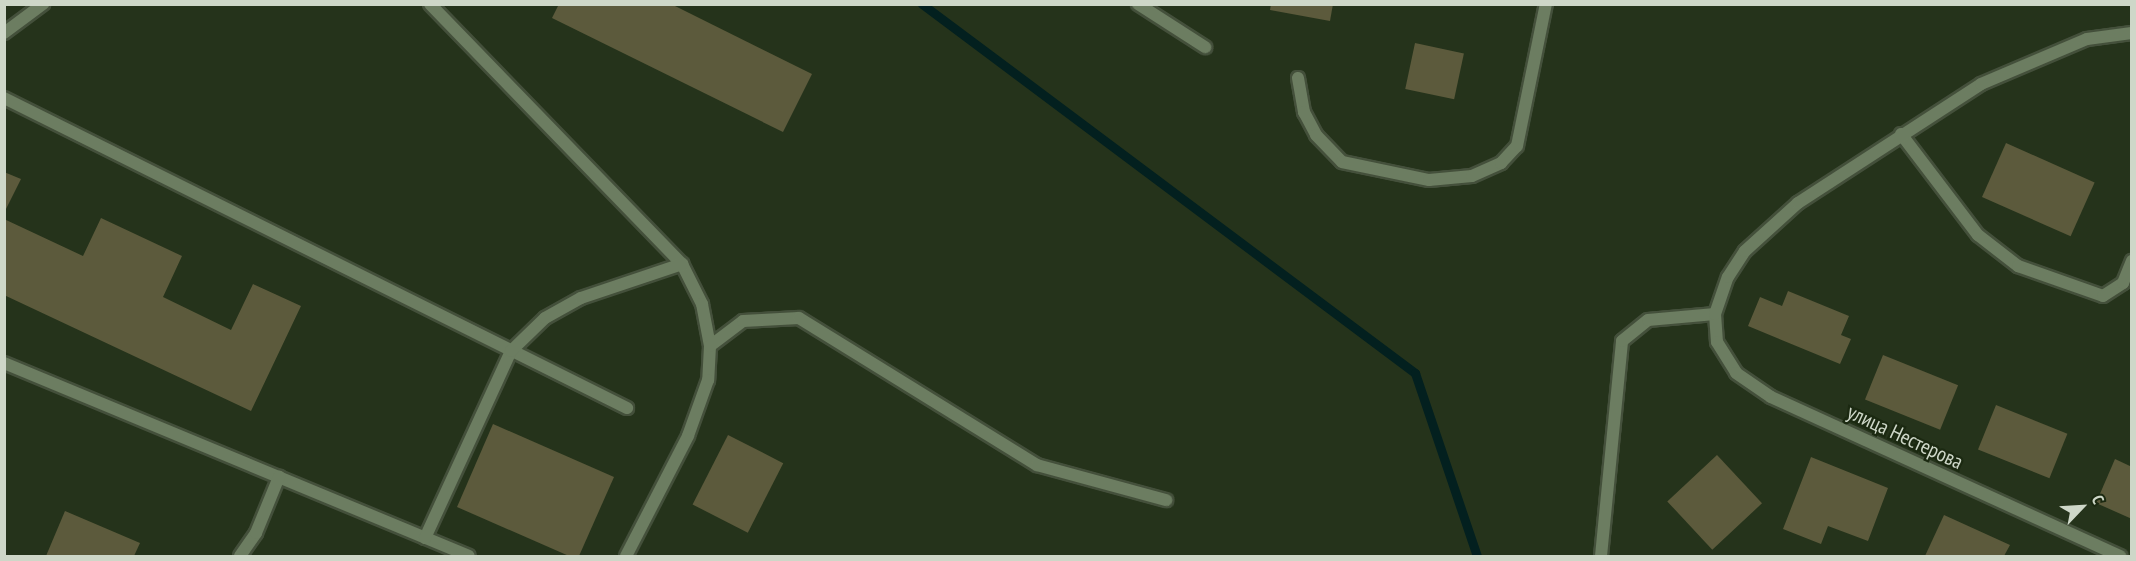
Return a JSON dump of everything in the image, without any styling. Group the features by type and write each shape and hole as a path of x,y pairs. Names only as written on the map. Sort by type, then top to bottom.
{"street":[{"path":"4,33 43,4"},
{"path":"430,4 682,264 702,304 710,346 708,380 688,436 626,556"},
{"path":"1138,4 1205,47"},
{"path":"1298,78 1304,112 1316,135 1342,162 1429,180 1472,176 1501,163 1516,146 1546,4"},
{"path":"1602,556 1622,341 1648,320 1715,314 1728,277 1745,251 1798,203 1901,135 1992,80 2087,39 2132,33"},
{"path":"4,98 627,408"},
{"path":"1901,135 1978,235 2018,266 2103,296 2123,283 2132,261"},
{"path":"425,538 511,351 545,318 581,298 682,264"},
{"name":"улица Нестерова","path":"1715,314 1717,342 1736,373 1770,397 2120,556"},
{"path":"710,346 743,321 799,318 1037,465 1166,500"},
{"path":"4,363 469,556"},
{"path":"240,556 256,533 279,477"}],"building":[{"path":"559,4 671,4 812,74 783,132 552,18"},
{"path":"1271,4 1333,4 1330,21 1270,10"},
{"path":"1415,43 1464,53 1454,99 1405,89"},
{"path":"2006,143 2095,182 2071,236 1982,197"},
{"path":"4,172 21,179 4,213"},
{"path":"101,218 182,256 163,297 231,330 253,284 301,306 251,411 4,295 4,219 83,256"},
{"path":"1788,291 1849,316 1841,335 1851,339 1840,364 1748,326 1760,297 1782,306"},
{"path":"1883,355 1958,385 1940,430 1865,400"},
{"path":"1996,405 2067,434 2049,478 1978,450"},
{"path":"493,424 614,477 579,556 569,556 457,507"},
{"path":"728,435 783,463 748,533 693,504"},
{"path":"1717,455 1762,503 1712,550 1667,501"},
{"path":"1811,457 1888,488 1868,541 1828,526 1821,544 1783,529"},
{"path":"2115,459 2132,467 2132,519 2096,503"},
{"path":"65,511 140,543 134,556 46,556"},
{"path":"1944,515 2010,545 2004,556 1925,556"}],"waterway":[{"path":"922,4 1415,373 1477,556"}]}
